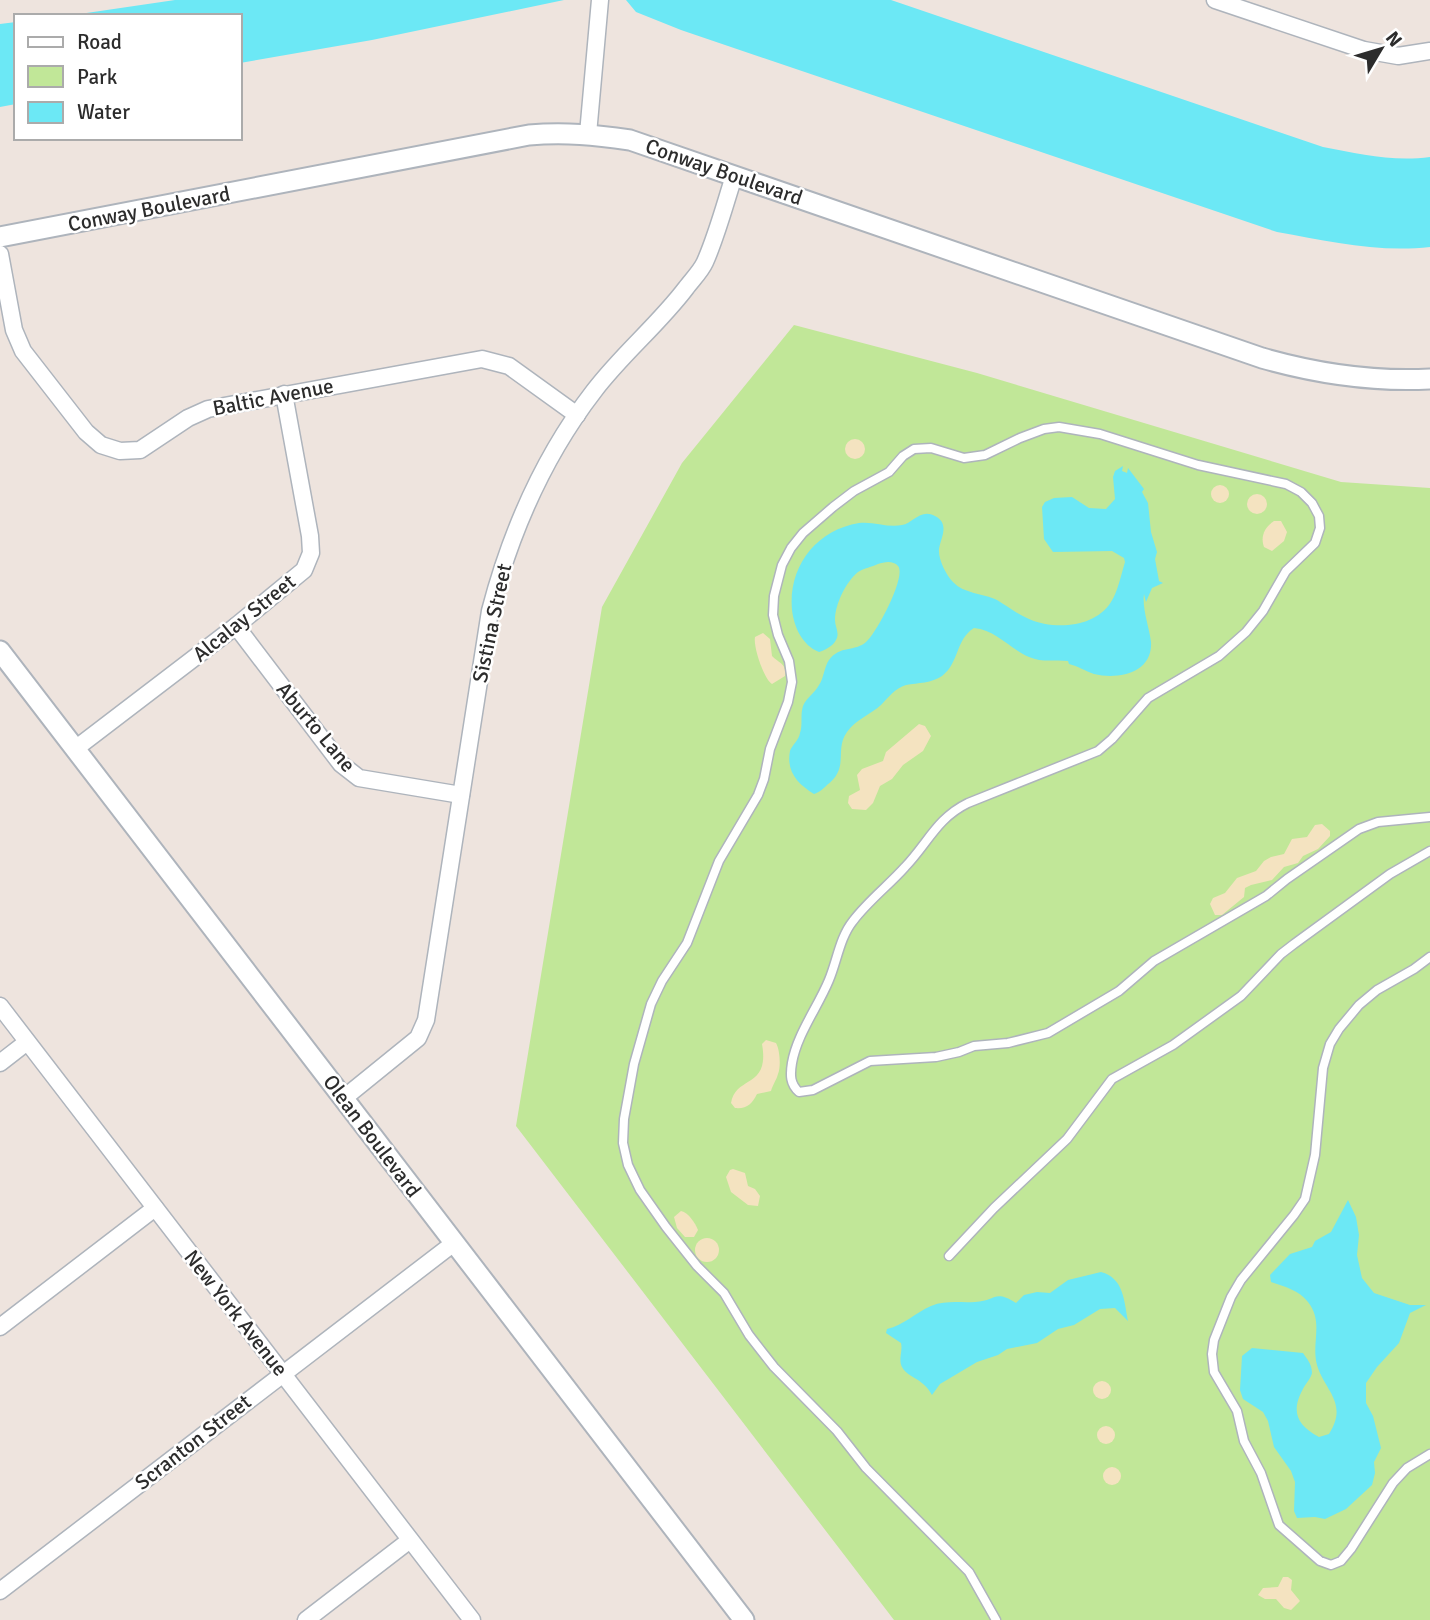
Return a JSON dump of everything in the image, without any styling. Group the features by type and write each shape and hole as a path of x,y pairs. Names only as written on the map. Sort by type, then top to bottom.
{"street":[{"path":"1216,0 1364,50 1398,56 1430,51"},
{"path":"588,134 599,3"},
{"name":"Conway Boulevard","path":"0,237 529,135 563,132 588,134 631,140 1274,362 1357,378 1430,379"},
{"name":"Sistina Street","path":"344,1098 418,1038 426,1020 484,645 499,576 528,497 550,456 577,415 619,360 669,311 704,264 734,176"},
{"name":"Baltic Avenue","path":"0,254 14,330 23,351 86,432 101,445 120,451 140,450 188,418 208,409 482,359 509,366 577,415"},
{"name":"Alcalay Street","path":"75,749 236,626 304,570 311,553 310,536 284,394"},
{"name":"Aburto Lane","path":"236,626 341,764 359,778 461,795"},
{"name":"Olean Boulevard","path":"0,651 744,1620"},
{"name":"New York Avenue","path":"0,1006 472,1620"},
{"path":"0,1063 27,1042"},
{"path":"0,1327 155,1208"},
{"name":"Scranton Street","path":"0,1591 454,1243"},
{"path":"306,1620 410,1540"}],"lane":[{"path":"996,1620 969,1572 866,1468 837,1431 774,1367 749,1335 724,1293 697,1266 640,1190 628,1165 624,1119 631,1078 650,1004 687,943 719,861 758,795 770,749 788,702 792,682 789,661 773,615 774,596 782,565 791,548 832,507 854,491 889,472 903,456 914,449 931,448 964,458 985,455 1032,434 1059,427 1100,434 1198,465 1286,484 1301,492 1312,503 1319,516 1321,528 1315,543 1286,571 1263,611 1246,632 1219,656 1148,698 1098,751 968,803 951,811 941,821 907,865 853,920 845,933 829,982 793,1059 793,1087 799,1092 813,1090 870,1061 936,1056 959,1052 974,1045 1008,1043 1048,1033 1119,991 1154,961 1266,896 1359,829 1378,822 1430,817"},
{"path":"949,1256 994,1208 1067,1139 1112,1079 1173,1045 1241,996 1294,944 1390,874 1430,851"},
{"path":"1430,957 1377,990 1359,1005 1330,1044 1323,1068 1315,1155 1305,1199 1241,1280 1231,1297 1214,1340 1212,1354 1214,1372 1237,1411 1244,1441 1261,1473 1279,1525 1320,1561 1331,1564 1341,1561 1352,1549 1393,1483 1407,1468 1430,1454"}],"green space":[{"path":"794,325 977,373 1341,482 1430,488 1430,1620 894,1620 516,1126 602,607 682,463"}],"sand":[{"path":"855,439 862,442 865,449 862,456 855,459 848,456 845,449 848,442"},
{"path":"1220,485 1226,488 1229,494 1226,500 1220,503 1214,500 1211,494 1214,488"},
{"path":"1257,494 1264,497 1267,504 1264,511 1257,514 1250,511 1247,504 1250,497"},
{"path":"1274,521 1281,521 1287,532 1284,541 1272,551 1264,547 1263,536"},
{"path":"763,633 770,639 772,656 785,669 785,676 772,684 763,670 756,648 755,637"},
{"path":"919,724 925,726 931,736 923,751 903,765 892,779 880,786 873,803 866,810 852,809 848,803 849,796 860,790 857,775 862,769 883,761 886,752"},
{"path":"1322,824 1330,831 1330,836 1318,849 1303,856 1298,863 1284,867 1272,880 1245,888 1244,897 1222,915 1215,915 1210,904 1213,898 1225,893 1237,878 1256,871 1264,861 1284,854 1292,839 1307,837 1315,825"},
{"path":"766,1040 776,1043 780,1058 779,1071 771,1091 757,1094 746,1107 735,1108 731,1103 734,1094 757,1075 761,1068 762,1044"},
{"path":"733,1169 745,1173 748,1186 755,1189 760,1196 758,1206 748,1205 731,1192 726,1177"},
{"path":"681,1211 689,1216 697,1227 694,1237 685,1237 677,1228 674,1217"},
{"path":"707,1238 715,1242 719,1250 715,1258 707,1262 699,1258 695,1250 699,1242"},
{"path":"1102,1381 1108,1384 1111,1390 1108,1396 1102,1399 1096,1396 1093,1390 1096,1384"},
{"path":"1102,1426 1110,1426 1115,1435 1113,1442 1102,1444 1097,1439 1097,1431"},
{"path":"1112,1467 1118,1470 1121,1476 1118,1482 1112,1485 1106,1482 1103,1476 1106,1470"},
{"path":"1283,1577 1292,1580 1291,1590 1300,1601 1291,1610 1284,1608 1276,1599 1265,1599 1258,1595 1263,1588 1278,1587"}],"water":[{"path":"175,0 564,0 372,40 242,63 242,14 80,14"},
{"path":"626,0 891,0 1323,147 1389,158 1430,157 1430,247 1372,247 1277,232 681,30 636,12"},
{"path":"14,22 14,104 0,107 0,24"},
{"path":"1123,466 1122,471 1127,473 1128,468 1144,489 1142,492 1148,503 1151,532 1157,552 1155,559 1159,581 1163,583 1152,588 1146,602 1144,594 1151,642 1150,653 1140,667 1123,675 1094,674 1069,664 1068,661 1029,657 989,632 974,628 964,639 952,664 942,676 898,688 847,732 843,739 838,772 823,789 814,794 798,782 789,758 799,736 804,703 817,688 833,655 862,645 871,637 889,605 900,572 896,564 886,562 858,572 849,581 837,607 836,640 819,652 808,645 800,635 792,610 792,594 800,565 818,542 844,527 859,523 897,526 921,515 930,514 942,523 940,557 943,567 957,586 997,600 1020,615 1039,622 1062,625 1085,622 1104,611 1111,602 1119,583 1124,558 1112,551 1053,552 1044,539 1042,507 1045,502 1054,498 1072,497 1089,508 1106,509 1115,499 1115,471"},
{"path":"1348,1200 1356,1217 1359,1235 1357,1255 1362,1278 1374,1293 1410,1305 1426,1305 1410,1313 1399,1343 1366,1383 1366,1403 1373,1416 1381,1448 1374,1462 1372,1485 1346,1509 1325,1519 1297,1518 1294,1511 1295,1482 1291,1471 1274,1447 1263,1412 1243,1399 1240,1390 1242,1356 1252,1348 1303,1353 1312,1373 1297,1403 1298,1416 1305,1427 1319,1437 1329,1434 1335,1423 1336,1405 1317,1365 1313,1310 1308,1302 1291,1289 1271,1282 1270,1275 1290,1254 1312,1247 1315,1241 1331,1232"},
{"path":"1101,1272 1109,1275 1119,1285 1128,1321 1115,1308 1100,1309 1074,1325 1058,1329 1037,1343 1007,1349 977,1362 940,1384 932,1395 902,1367 901,1343 886,1333 887,1329 937,1304 982,1301 999,1296 1016,1303 1024,1295 1050,1293 1068,1280"}]}
